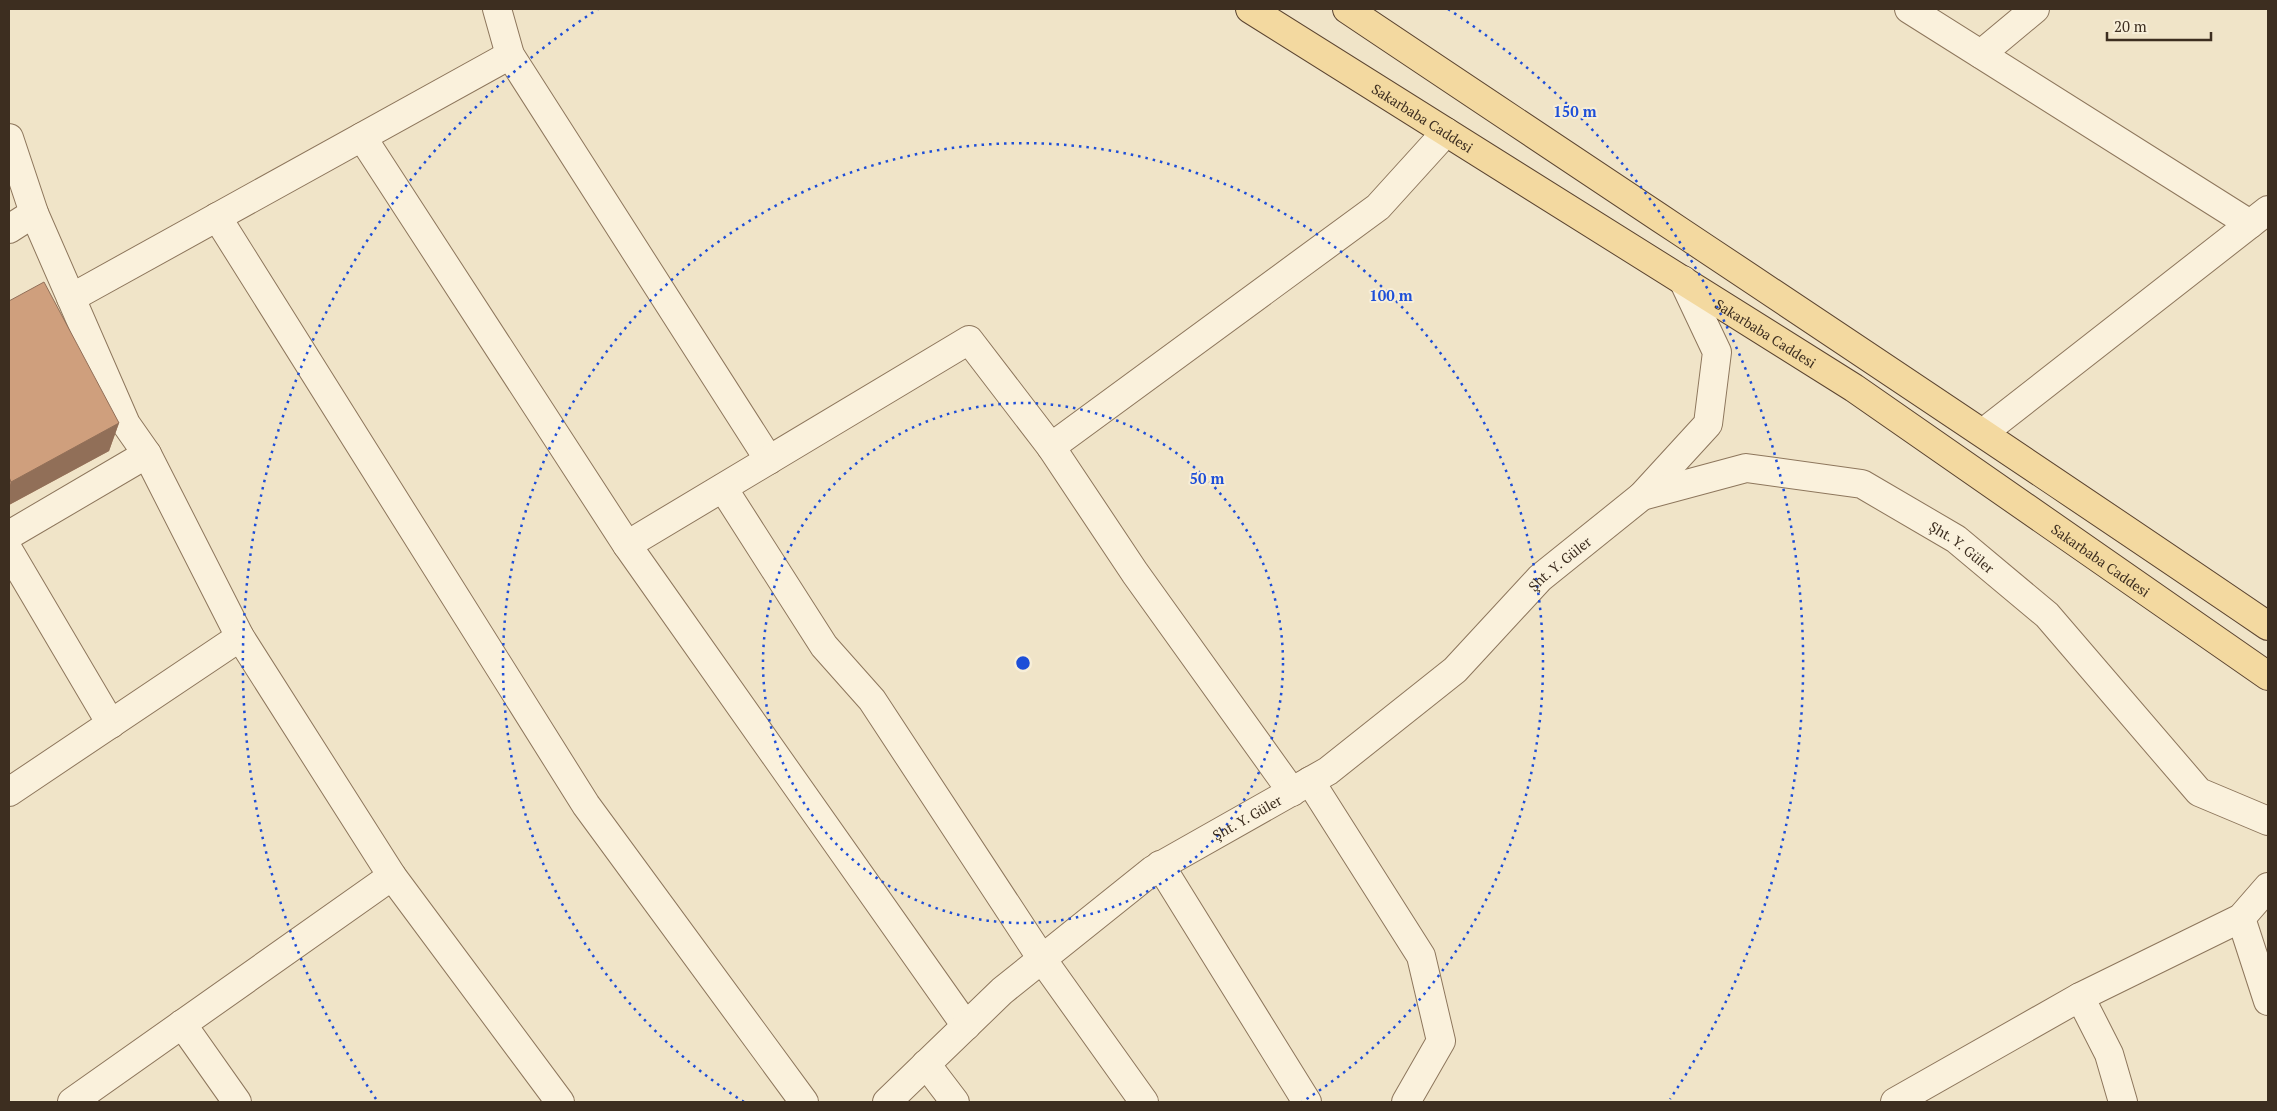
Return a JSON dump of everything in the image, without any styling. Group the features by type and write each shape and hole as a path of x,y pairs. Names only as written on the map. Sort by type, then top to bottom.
{"main road":[{"name":"Sakarbaba Caddesi","path":"1250,9 1854,388 2268,676"},
{"path":"1347,9 1870,359 1984,432 2268,626"}],"street":[{"path":"497,9 510,55 770,460"},
{"path":"1910,9 1981,54 2263,216 1984,432"},
{"path":"1981,54 2035,9"},
{"path":"71,298 510,55"},
{"path":"1051,447 1378,207 1446,132"},
{"path":"362,137 627,545 966,1026"},
{"path":"9,138 34,213 126,424 146,454 240,638 392,876 560,1102"},
{"path":"9,229 34,213"},
{"path":"217,217 586,805 804,1102"},
{"path":"1642,496 1708,424 1717,352 1682,280"},
{"path":"627,545 969,340 1051,447 1134,573 1301,786 1421,956 1441,1041 1406,1102"},
{"path":"9,535 146,454"},
{"name":"Şht. Y. Güler","path":"887,1102 1002,991 1160,865 1328,771 1455,670 1540,578 1642,496 1746,468 1862,484 1956,539 2046,615 2199,792 2268,821"},
{"path":"723,488 824,646 872,700 1042,958 1144,1102"},
{"path":"9,551 111,724"},
{"path":"9,792 240,638"},
{"path":"1160,865 1307,1102"},
{"path":"72,1102 392,876"},
{"path":"1895,1102 2080,998 2241,918 2268,887"},
{"path":"2241,918 2268,1001"},
{"path":"2080,998 2109,1054 2123,1102"},
{"path":"182,1024 237,1102"},
{"path":"926,1064 955,1102"}],"building":[{"path":"44,282 119,423 11,482 9,477 9,301"}]}
